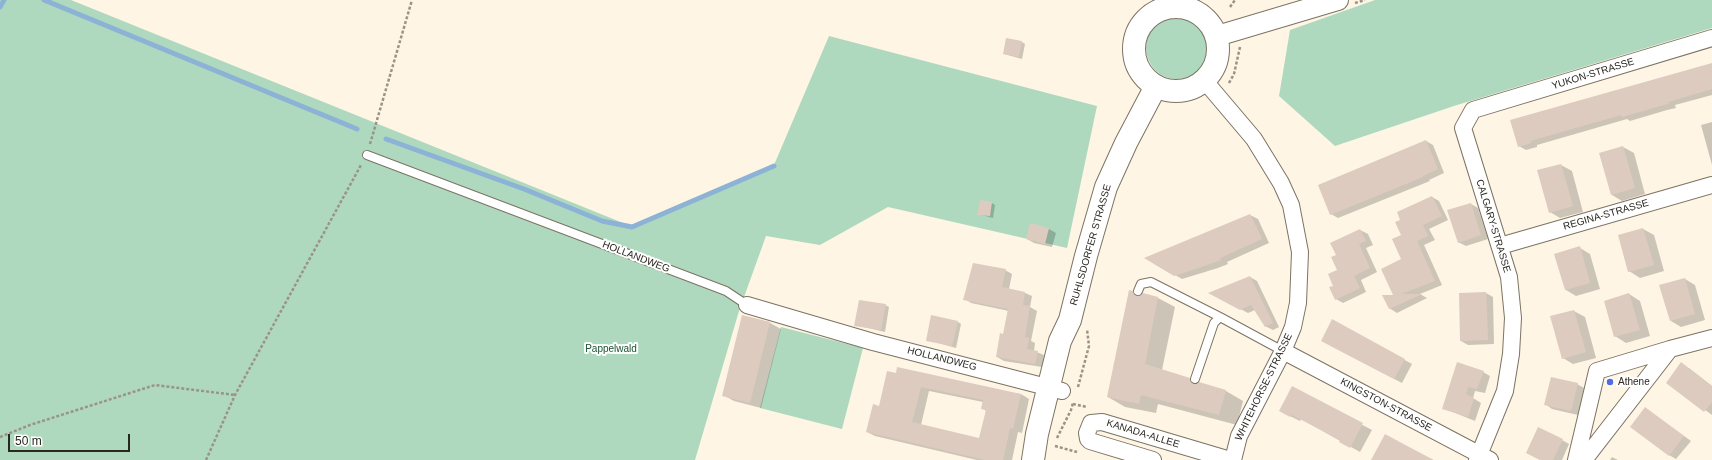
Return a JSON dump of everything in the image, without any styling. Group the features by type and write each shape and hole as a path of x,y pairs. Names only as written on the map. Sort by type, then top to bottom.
{"main road":[{"path":"1169,4 1193,10 1203,16 1211,25 1217,36 1219,52 1214,68 1204,80 1193,87 1181,90 1168,90 1156,86 1149,80 1138,65 1134,46 1140,28 1152,15 1169,4"},
{"name":"RUHLSDORFER STRASSE","path":"1034,460 1037,434 1063,389 1060,341 1070,320 1086,256 1106,187 1126,143 1156,86"}],"street":[{"path":"1217,36 1338,0"},
{"name":"YUKON-STRASSE","path":"1473,110 1712,38"},
{"name":"WHITEHORSE-STRASSE","path":"1204,80 1254,139 1270,162 1291,204 1300,252 1301,275 1298,303 1293,327 1283,351 1239,436 1231,460"},
{"name":"CALGARY-STRASSE","path":"1473,110 1463,128 1509,277 1512,318 1511,354 1505,391 1482,458"},
{"name":"REGINA-STRASSE","path":"1500,246 1712,185"},
{"name":"HOLLANDWEG","path":"747,305 873,342 1063,389"},
{"path":"1576,460 1597,371 1712,338"},
{"path":"1584,460 1670,349"},
{"name":"KINGSTON-STRASSE","path":"1283,351 1482,458"},
{"name":"KANADA-ALLEE","path":"1153,460 1090,441 1087,433 1091,423 1102,422 1231,460"}],"lane":[{"name":"HOLLANDWEG","path":"367,155 726,291 747,305"},
{"path":"1138,291 1141,284 1151,282 1283,351"},
{"path":"1195,379 1214,323 1220,317"}],"path":[{"path":"206,460 235,395 367,155 412,0"},
{"path":"1230,7 1235,0"},
{"path":"1229,83 1234,74 1240,45"},
{"path":"1063,389 1089,346"},
{"path":"0,437 30,425 154,385 235,395"},
{"path":"1053,446 1079,452"}],"green space":[{"name":"Pappelwald","path":"0,0 71,0 633,227 774,165 829,36 1097,106 1067,248 888,207 820,245 766,236 739,311 695,460 0,460"},
{"path":"1375,0 1712,0 1712,28 1457,105 1335,146 1279,96 1290,30"},
{"path":"1177,17 1189,19 1199,26 1206,36 1208,48 1206,60 1199,70 1189,77 1177,79 1165,77 1155,70 1148,60 1146,48 1148,36 1155,26 1165,19"},
{"path":"781,327 863,348 842,429 760,408"}],"building":[{"path":"1006,38 1022,41 1019,57 1003,54"},
{"path":"1712,63 1712,89 1668,102 1669,104 1622,117 1621,115 1530,141 1531,143 1518,147 1510,120"},
{"path":"1426,140 1438,169 1423,177 1330,215 1318,185"},
{"path":"1623,146 1635,188 1611,195 1599,153"},
{"path":"1561,164 1573,206 1549,213 1537,170"},
{"path":"1432,196 1442,216 1423,225 1428,236 1417,241 1435,281 1401,294 1422,294 1389,309 1382,295 1393,295 1381,269 1401,259 1392,239 1401,235 1395,222 1400,220 1397,212"},
{"path":"980,200 992,202 990,216 977,215"},
{"path":"1471,203 1481,235 1458,243 1447,210"},
{"path":"1250,214 1262,239 1220,258 1221,260 1174,276 1144,258"},
{"path":"1030,223 1049,228 1045,244 1026,239"},
{"path":"1643,228 1654,265 1628,272 1618,235"},
{"path":"1360,229 1366,241 1359,244 1370,268 1354,276 1360,288 1335,300 1329,287 1333,286 1328,274 1337,270 1331,257 1336,255 1330,243"},
{"path":"1580,246 1590,283 1565,290 1554,254"},
{"path":"973,263 1006,269 1002,287 1025,292 1023,305 1030,306 1025,337 1029,338 1027,349 1038,351 1035,364 996,357 1000,333 1003,334 1008,309 963,300"},
{"path":"1250,276 1273,323 1265,327 1251,305 1240,310 1208,293"},
{"path":"1685,278 1695,314 1670,321 1659,285"},
{"path":"1129,290 1133,291 1136,296 1143,293 1158,297 1145,364 1190,378 1191,382 1194,384 1199,382 1226,390 1219,415 1141,395 1139,404 1107,397"},
{"path":"1486,292 1488,340 1460,341 1459,293"},
{"path":"1629,293 1640,330 1614,337 1604,301"},
{"path":"859,300 886,304 881,330 854,326"},
{"path":"1574,310 1586,352 1562,359 1550,316"},
{"path":"742,315 770,322 750,403 722,396"},
{"path":"931,315 958,321 952,346 926,341"},
{"path":"1332,319 1405,359 1394,379 1321,341"},
{"path":"1457,362 1484,371 1477,389 1468,387 1466,394 1474,398 1468,417 1442,409"},
{"path":"1681,362 1712,386 1712,402 1704,412 1666,383"},
{"path":"897,367 1021,394 1013,429 1010,428 1003,460 985,460 866,432 873,404 879,406 887,371 896,373","holes":["921,387 983,400 981,409 986,410 979,438 912,422"]},
{"path":"1551,377 1578,383 1571,411 1544,405"},
{"path":"1292,386 1363,423 1350,448 1339,442 1340,440 1292,415 1290,417 1279,411"},
{"path":"1645,407 1684,436 1669,456 1630,427"},
{"path":"1538,427 1563,439 1553,460 1540,460 1526,453"},
{"path":"1385,434 1411,448 1434,460 1371,460"}],"waterway":[{"path":"0,7 4,0"},
{"path":"44,0 357,129"},
{"path":"386,139 524,189 602,221 632,227 774,166"}],"place":[{"name":"Athene","path":"1610,382"}]}
